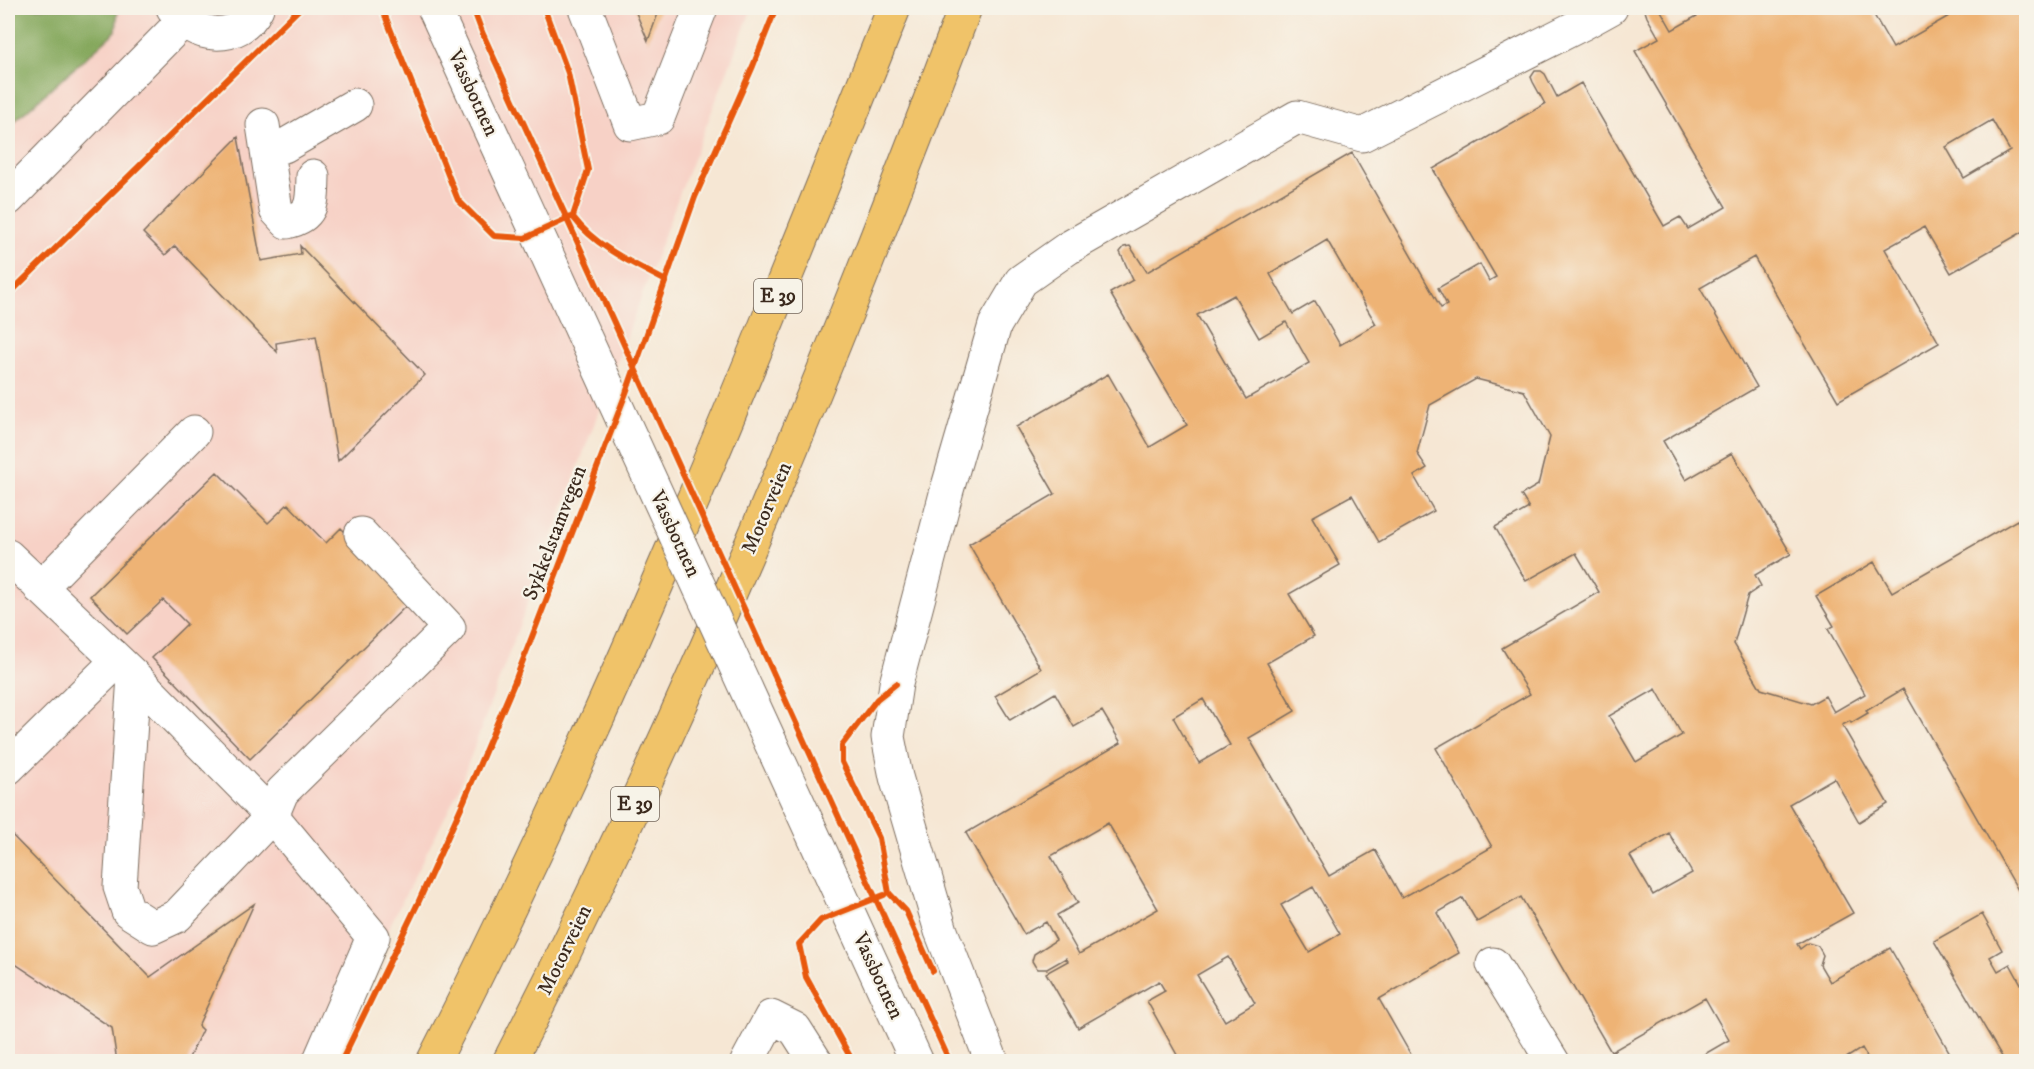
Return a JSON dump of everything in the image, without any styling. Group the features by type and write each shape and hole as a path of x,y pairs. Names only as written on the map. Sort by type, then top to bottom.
{"highway":[{"name":"E 39","path":"433,1062 480,970 560,801 659,583 894,8"},
{"name":"Motorveien","path":"509,1062 552,979 673,723 753,543 830,359 965,8"}],"street":[{"path":"8,199 178,14 197,30 212,34 228,32 243,25 256,8"},
{"name":"Vassbotnen","path":"434,8 916,1062"},
{"path":"585,8 630,124 658,118 701,8"},
{"path":"992,1062 940,931 896,777 888,737 896,684 947,490 995,326 1021,281 1068,248 1297,117 1362,135 1611,8"},
{"path":"313,176 312,205 301,219 287,222 276,210 273,135 355,105"},
{"path":"194,432 20,577 125,669 272,816 373,937 319,1062"},
{"path":"125,669 120,887 128,911 153,927 177,916 272,816 282,792 449,628 361,534"},
{"path":"8,768 125,669"},
{"path":"1493,964 1553,1062"},
{"path":"747,1062 771,1017 795,1029 816,1062"}],"shaded area":[{"path":"8,8 752,8 681,190 457,793 321,1061 8,1061"}],"green space":[{"path":"8,8 118,8 116,31 8,127"}],"building":[{"path":"634,8 660,8 648,41"},
{"path":"1647,8 1660,9 1672,30 1711,8 1870,8 1893,48 1949,16 1943,8 2026,8 2026,230 1951,273 1924,227 1885,249 1939,343 1838,401 1754,257 1700,288 1757,387 1663,441 1686,480 1732,453 1791,554 1755,575 1761,586 1748,595 1734,644 1761,689 1811,704 1825,696 1834,712 1865,694 1828,629 1834,626 1816,596 1874,562 1892,592 2017,520 2026,536 2026,904 1903,689 1866,711 1868,713 1851,723 1850,721 1842,725 1888,804 1859,822 1834,778 1789,804 1853,913 1797,944 1800,949 1808,943 1818,946 1823,955 1820,965 1830,982 1890,948 1955,1062 1870,1062 1862,1048 1840,1062 1691,1062 1729,1040 1705,998 1611,1052 1521,897 1477,922 1463,898 1437,913 1459,953 1379,999 1415,1062 1181,1062 1147,1001 1165,991 1159,981 1078,1028 1046,973 1068,961 1066,958 1047,969 1038,969 1032,961 1034,954 1056,940 1046,922 1024,934 966,833 1121,743 1102,711 1074,727 1055,693 1010,720 995,696 1041,669 969,544 1055,494 1016,427 1108,374 1150,447 1187,425 1110,293 1133,280 1120,252 1124,247 1130,246 1147,272 1352,153 1441,308 1447,305 1438,288 1480,264 1489,281 1496,277 1433,169 1545,104 1531,77 1535,71 1545,74 1557,97 1581,83 1664,226 1680,217 1688,229 1726,207 1635,51 1659,38 1645,11","holes":["1992,120 2010,151 1964,178 1946,147","1327,240 1376,324 1340,345 1315,301 1293,314 1270,274","1234,295 1259,338 1286,322 1309,363 1246,399 1197,315","1476,379 1524,391 1550,437 1538,485 1521,495 1529,508 1495,527 1526,581 1576,553 1599,592 1502,648 1530,694 1436,748 1492,847 1402,898 1375,850 1329,876 1249,738 1295,711 1267,663 1314,636 1289,594 1340,565 1312,517 1352,495 1379,542 1434,511 1414,476 1427,468 1417,453 1430,405","1656,689 1682,735 1636,762 1609,716","1203,699 1230,745 1199,763 1173,717","1108,823 1158,909 1079,954 1057,915 1078,903 1051,856","1669,833 1692,873 1653,895 1630,856","1313,887 1340,934 1309,952 1281,905","1228,957 1255,1003 1225,1021 1197,975"]},
{"path":"238,137 261,261 301,254 300,246 425,375 338,461 316,336 276,343 277,352 175,246 165,255 143,233"},
{"path":"217,472 268,523 288,504 326,543 341,528 412,600 250,759 152,658 187,624 163,600 127,634 90,596"},
{"path":"8,831 150,977 254,904 198,1026 202,1030 187,1062 117,1062 112,1028 8,959"},
{"path":"1982,914 2002,950 1990,957 1998,971 2010,964 2026,993 2026,1062 2005,1062 1934,941"}],"cycle path":[{"path":"8,295 300,8"},
{"path":"382,8 458,200 494,236 525,238 573,216 588,170 568,73 544,8"},
{"path":"473,8 950,1062"},
{"name":"Sykkelstamvegen","path":"341,1062 418,903 515,681 626,393 695,197 776,8"},
{"path":"573,217 582,228 604,246 666,281"},
{"path":"896,684 877,699 842,745 842,762 879,838 889,893 906,911 933,971"},
{"path":"853,1062 806,977 799,944 821,920 884,895"}]}
